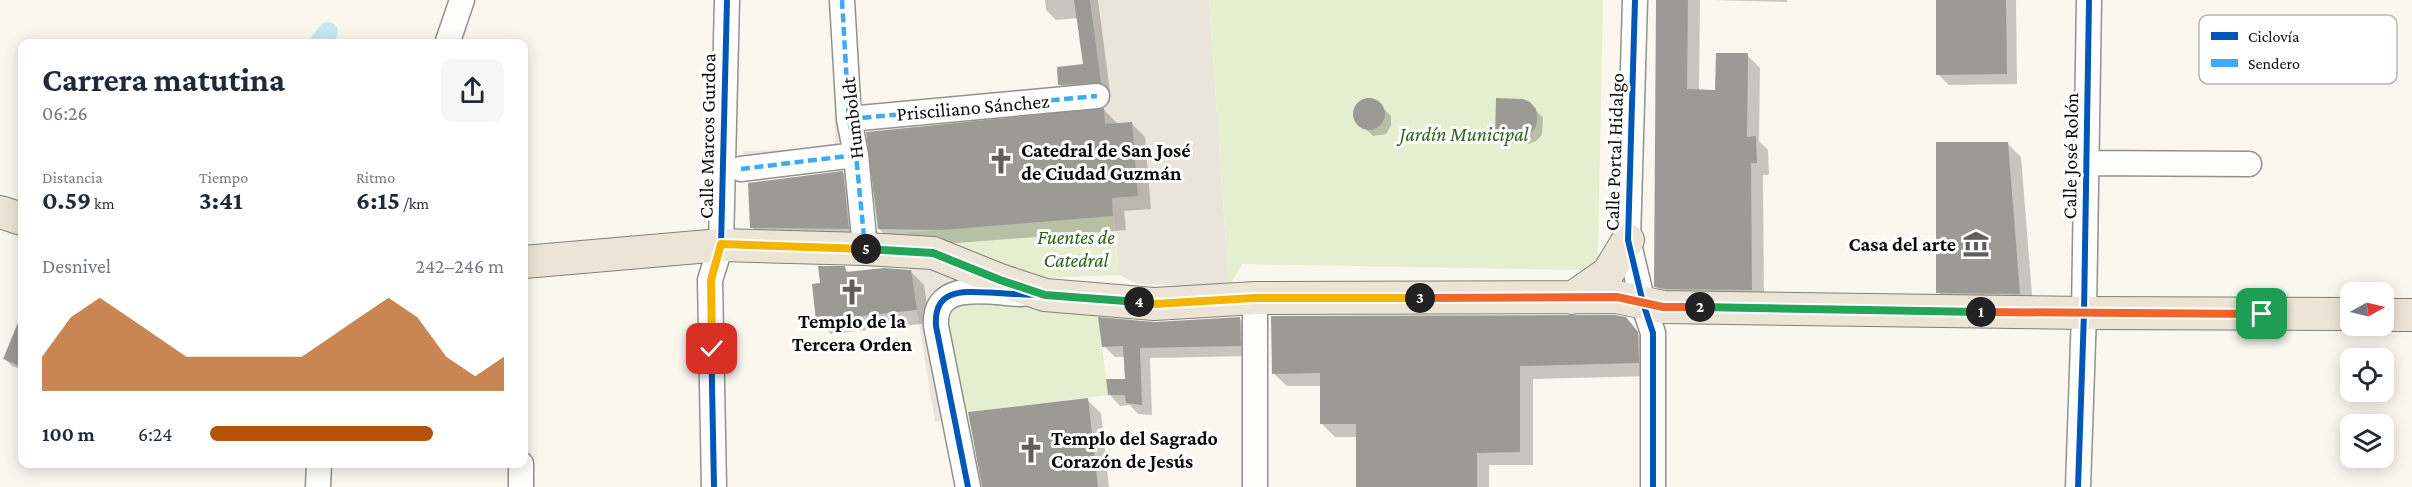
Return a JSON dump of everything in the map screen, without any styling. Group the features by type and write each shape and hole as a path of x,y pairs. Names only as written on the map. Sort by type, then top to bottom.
{"main road":[{"path":"0,212 18,218"},
{"path":"1572,298 1608,273 1628,240"},
{"path":"528,262 721,244 933,253 1045,295 1154,304 1255,298 1617,297 1663,307 2340,314"},
{"path":"2394,315 2412,315"}],"street":[{"path":"449,39 462,0"},
{"name":"Calle Marcos Gurdoa","path":"714,487 711,280 721,244 727,0"},
{"name":"Humboldt","path":"842,0 849,119 856,155 864,237"},
{"name":"Calle Portal Hidalgo","path":"1635,0 1628,240 1643,303 1653,333 1653,487"},
{"name":"Calle José Rolón","path":"2078,487 2084,313 2089,0"},
{"name":"Prisciliano Sánchez","path":"849,119 1096,96"},
{"path":"741,169 856,155"},
{"path":"2086,163 2249,164"},
{"path":"969,487 936,326 937,311 946,297 964,291 1045,295"},
{"path":"1255,298 1255,487"},
{"path":"318,468 318,487"},
{"path":"521,468 521,487"}],"green space":[{"name":"Jardín Municipal","path":"1209,0 1603,0 1598,257 1587,270 1242,264 1229,287"},
{"name":"Fuentes de Catedral","path":"1113,216 1119,275 1039,278 904,233"},
{"path":"960,301 1097,305 1108,395 960,413 944,328 948,308"}],"shaded area":[{"path":"833,0 858,107 1101,84 1090,0 1209,0 1229,287 1138,284 1119,275 1112,198 1138,195 1132,123 1105,124 1104,107 864,125 872,235 851,160 748,176 743,151 835,149"},
{"path":"909,261 1000,284 945,289 943,420 935,422"}],"building":[{"path":"1074,0 1090,0 1101,83 1058,85 1057,67 1083,64"},
{"path":"1656,0 1688,0 1687,89 1715,90 1716,53 1748,53 1747,137 1756,136 1757,163 1751,163 1752,290 1654,287"},
{"path":"1936,0 2006,0 2007,74 1936,75"},
{"path":"1369,98 1380,103 1385,114 1380,125 1369,130 1358,125 1353,114 1358,103"},
{"path":"1496,98 1523,99 1530,102 1536,109 1536,127 1529,134 1521,137 1495,136"},
{"name":"Catedral de San José de Ciudad Guzmán","path":"1104,108 1105,124 1132,122 1138,196 1112,198 1113,216 942,230 878,229 866,132"},
{"name":"Casa del arte","path":"1936,142 2008,142 2020,294 1936,293"},
{"path":"843,171 849,229 750,228 748,183"},
{"name":"Templo de la Tercera Orden","path":"818,266 845,266 846,272 884,268 911,270 917,310 816,321 812,284 820,283"},
{"path":"1615,315 1626,317 1638,332 1639,363 1520,366 1520,452 1477,453 1477,487 1356,487 1356,424 1320,424 1320,373 1272,374 1271,316"},
{"path":"1098,317 1155,322 1240,317 1241,346 1140,348 1142,405 1126,403 1125,395 1108,395 1106,379 1125,379 1123,346 1102,347"},
{"path":"18,323 18,365 3,359"},
{"name":"Templo del Sagrado Corazón de Jesús","path":"1088,398 1098,487 982,487 968,412"}],"waterway":[{"path":"323,39 328,32"}],"marked path":[{"path":"842,0 849,119 856,155 864,237"},
{"path":"849,119 1097,96"},
{"path":"741,169 856,155"}],"cycle path":[{"path":"714,487 710,280 721,245 727,0"},
{"path":"1635,0 1628,240 1643,303 1653,333 1653,487"},
{"path":"2078,487 2084,313 2089,0"},
{"path":"968,487 936,326 940,303 947,297 965,292 1045,295"}],"place":[{"name":"Catedral de San José de Ciudad Guzmán","path":"1001,161"},
{"name":"Casa del arte","path":"1976,244"},
{"name":"Templo de la Tercera Orden","path":"852,292"},
{"name":"Templo del Sagrado Corazón de Jesús","path":"1031,450"}],"route":[{"path":"712,349 711,280 721,244 933,253 1045,295 1154,304 1255,298 1617,297 1663,307 2262,314"}]}
